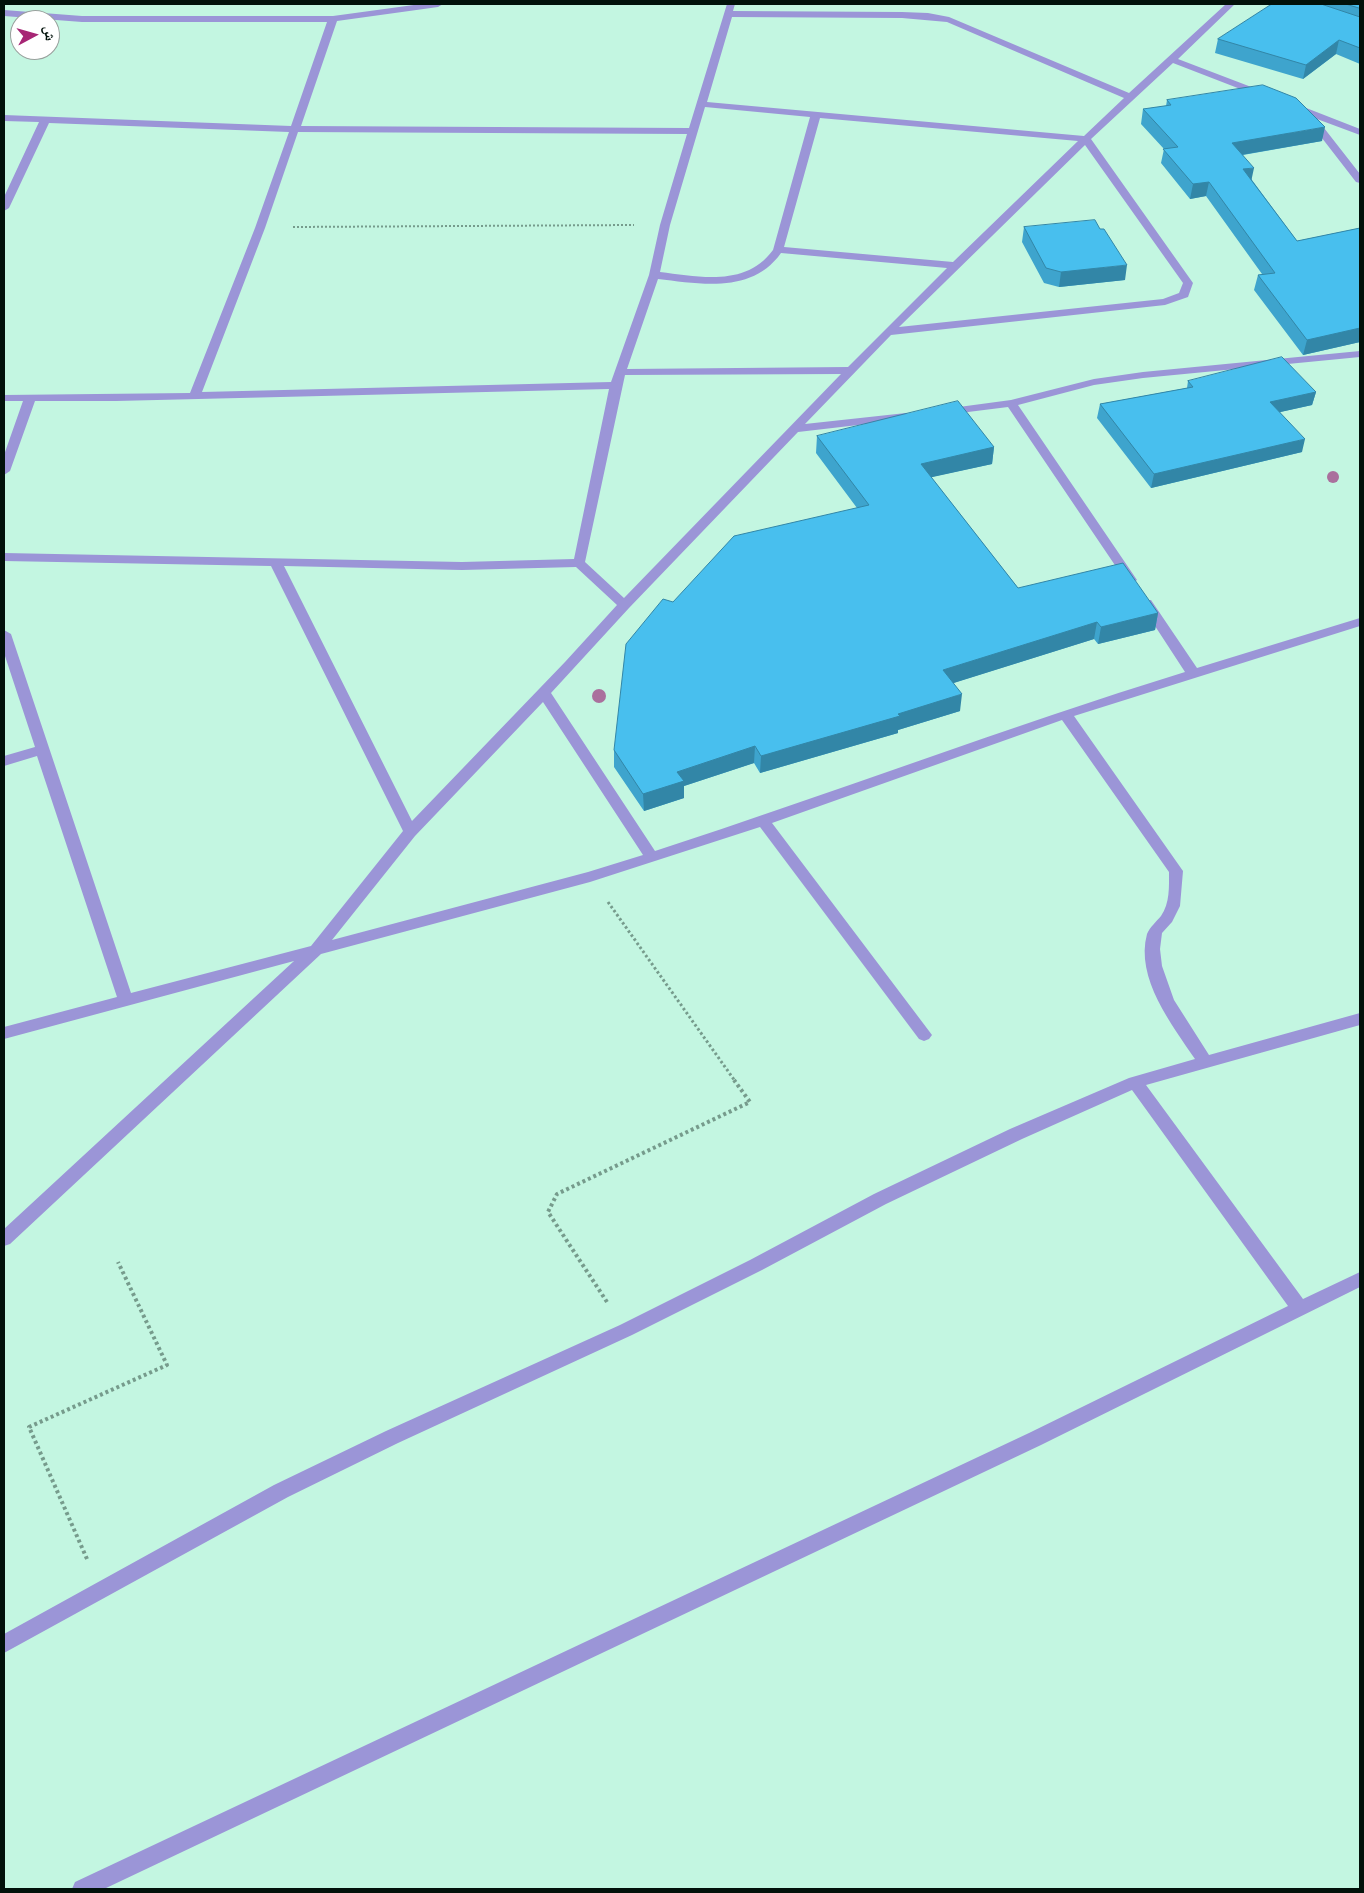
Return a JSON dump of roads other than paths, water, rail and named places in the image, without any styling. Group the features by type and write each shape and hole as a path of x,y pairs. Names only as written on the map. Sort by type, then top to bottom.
{"street":[{"path":"4,13 82,19 333,19 438,4"},
{"path":"1213,4 1228,6"},
{"path":"4,1239 316,950 410,832 544,693 624,605 796,430 851,370 1086,139 1132,98 1170,59 1228,6"},
{"path":"579,564 616,385 654,275 665,225 729,9 928,16 949,20 1132,98"},
{"path":"195,395 260,228 333,19"},
{"path":"1170,59 1360,132"},
{"path":"700,104 1086,139 1188,283 1184,295 1165,302 888,332"},
{"path":"1306,111 1360,180"},
{"path":"654,275 720,280 739,277 765,267 773,260 778,250 816,114"},
{"path":"4,118 296,129 692,131"},
{"path":"4,208 46,120"},
{"path":"778,250 957,266"},
{"path":"796,430 1011,403 1094,382 1360,354"},
{"path":"620,372 851,370"},
{"path":"4,398 30,399 616,385"},
{"path":"4,471 30,399"},
{"path":"1011,403 1194,673"},
{"path":"4,557 462,566 579,564 624,605"},
{"path":"275,561 410,832"},
{"path":"4,1034 590,877 763,821 1065,714 1360,622"},
{"path":"4,634 126,1002"},
{"path":"544,693 652,857"},
{"path":"1065,714 1176,871 1176,902 1155,932 1155,964 1159,982 1168,1005 1204,1062"},
{"path":"4,761 41,750"},
{"path":"763,821 924,1035"},
{"path":"4,1644 281,1491 392,1437 626,1330 756,1265 880,1199 1016,1134 1135,1082 1360,1019"},
{"path":"1135,1082 1300,1309"},
{"path":"82,1889 1026,1443 1360,1279"}]}
